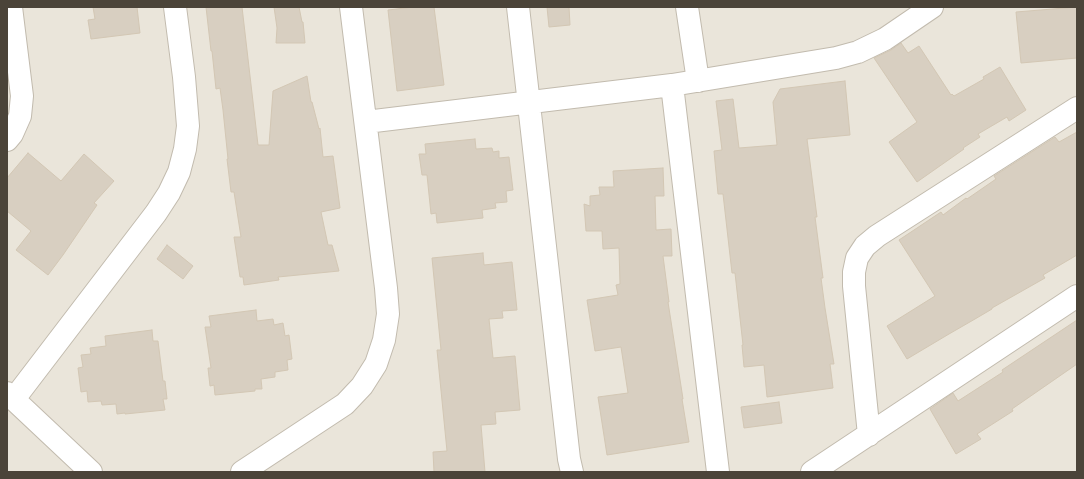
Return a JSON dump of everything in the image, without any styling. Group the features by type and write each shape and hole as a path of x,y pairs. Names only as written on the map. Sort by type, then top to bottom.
{"street":[{"path":"7,140 12,134 20,116 22,96 11,7"},
{"path":"91,472 10,396 152,218 169,193 179,172 185,149 188,126 184,77 175,7"},
{"path":"247,471 345,404 362,386 376,364 384,340 388,314 386,288 351,7"},
{"path":"518,7 569,458 572,472"},
{"path":"687,7 698,81"},
{"path":"366,122 672,85 836,58 851,54 885,40 932,7"},
{"path":"672,85 718,472"},
{"path":"869,435 854,286 854,272 857,258 876,236 1077,108"},
{"path":"812,472 1077,296"}],"shaded area":[{"path":"7,7 1077,7 1077,472 7,472"}],"building":[{"path":"93,7 137,7 140,33 91,39 88,20 95,19"},
{"path":"206,7 242,7 258,145 269,145 273,91 307,76 311,102 319,129 320,128 323,157 333,156 340,208 321,212 328,245 332,245 339,271 278,277 279,280 244,285 243,277 240,277 234,237 241,237 234,192 231,192 223,110 220,88 216,89"},
{"path":"274,7 299,7 303,22 305,43 276,43 277,28"},
{"path":"413,7 434,7 444,85 397,91 388,10"},
{"path":"547,7 569,7 570,25 549,27"},
{"path":"1077,7 1077,58 1021,63 1016,12"},
{"path":"901,43 908,53 919,46 951,95 952,94 954,96 984,79 983,77 1000,67 1026,110 1009,121 1007,117 978,134 980,137 917,182 889,142 917,122 874,58 891,50"},
{"path":"845,81 850,135 807,139 817,217 815,217 823,278 821,278 834,364 830,364 833,388 767,397 764,365 744,367 735,273 732,273 723,194 718,194 714,151 722,150 716,101 733,99 739,148 777,145 773,102 780,89"},
{"path":"1077,132 1077,255 1043,275 1045,278 907,359 887,326 935,296 899,240 941,212 943,215 996,179 994,176 1055,137 1059,142"},
{"path":"475,139 476,149 492,148 493,152 499,151 499,158 509,157 513,190 506,191 507,202 495,203 496,208 482,210 483,218 437,223 436,213 431,214 427,175 422,175 419,154 426,154 425,144"},
{"path":"28,153 61,181 84,154 114,181 94,203 97,205 48,275 16,250 31,231 7,211 7,178"},
{"path":"663,168 664,196 655,196 656,230 671,229 672,256 663,256 668,302 689,442 607,455 598,397 628,393 621,347 595,351 587,300 618,295 616,285 620,284 619,248 603,249 602,231 586,231 584,204 590,206 590,196 600,195 599,187 614,187 613,171"},
{"path":"167,245 193,266 183,279 157,259"},
{"path":"483,253 484,265 512,262 517,310 502,311 503,318 489,319 493,358 515,356 520,410 495,412 496,424 481,425 485,472 434,472 433,452 447,451 437,350 441,350 432,258"},
{"path":"256,310 257,321 273,319 274,325 283,323 285,336 289,335 292,359 287,360 288,370 275,372 275,377 261,379 262,389 215,395 214,385 210,386 208,368 211,368 205,327 211,327 209,316"},
{"path":"1077,320 1077,364 1012,409 1013,411 977,434 981,439 956,454 930,409 953,393 958,401 1003,372 1002,370"},
{"path":"152,330 153,341 158,341 163,381 165,381 167,399 163,399 165,410 117,414 116,404 102,405 101,401 88,402 87,391 81,392 78,368 83,367 81,355 91,354 90,348 106,346 105,336"},
{"path":"779,402 782,423 744,428 741,407"}]}
